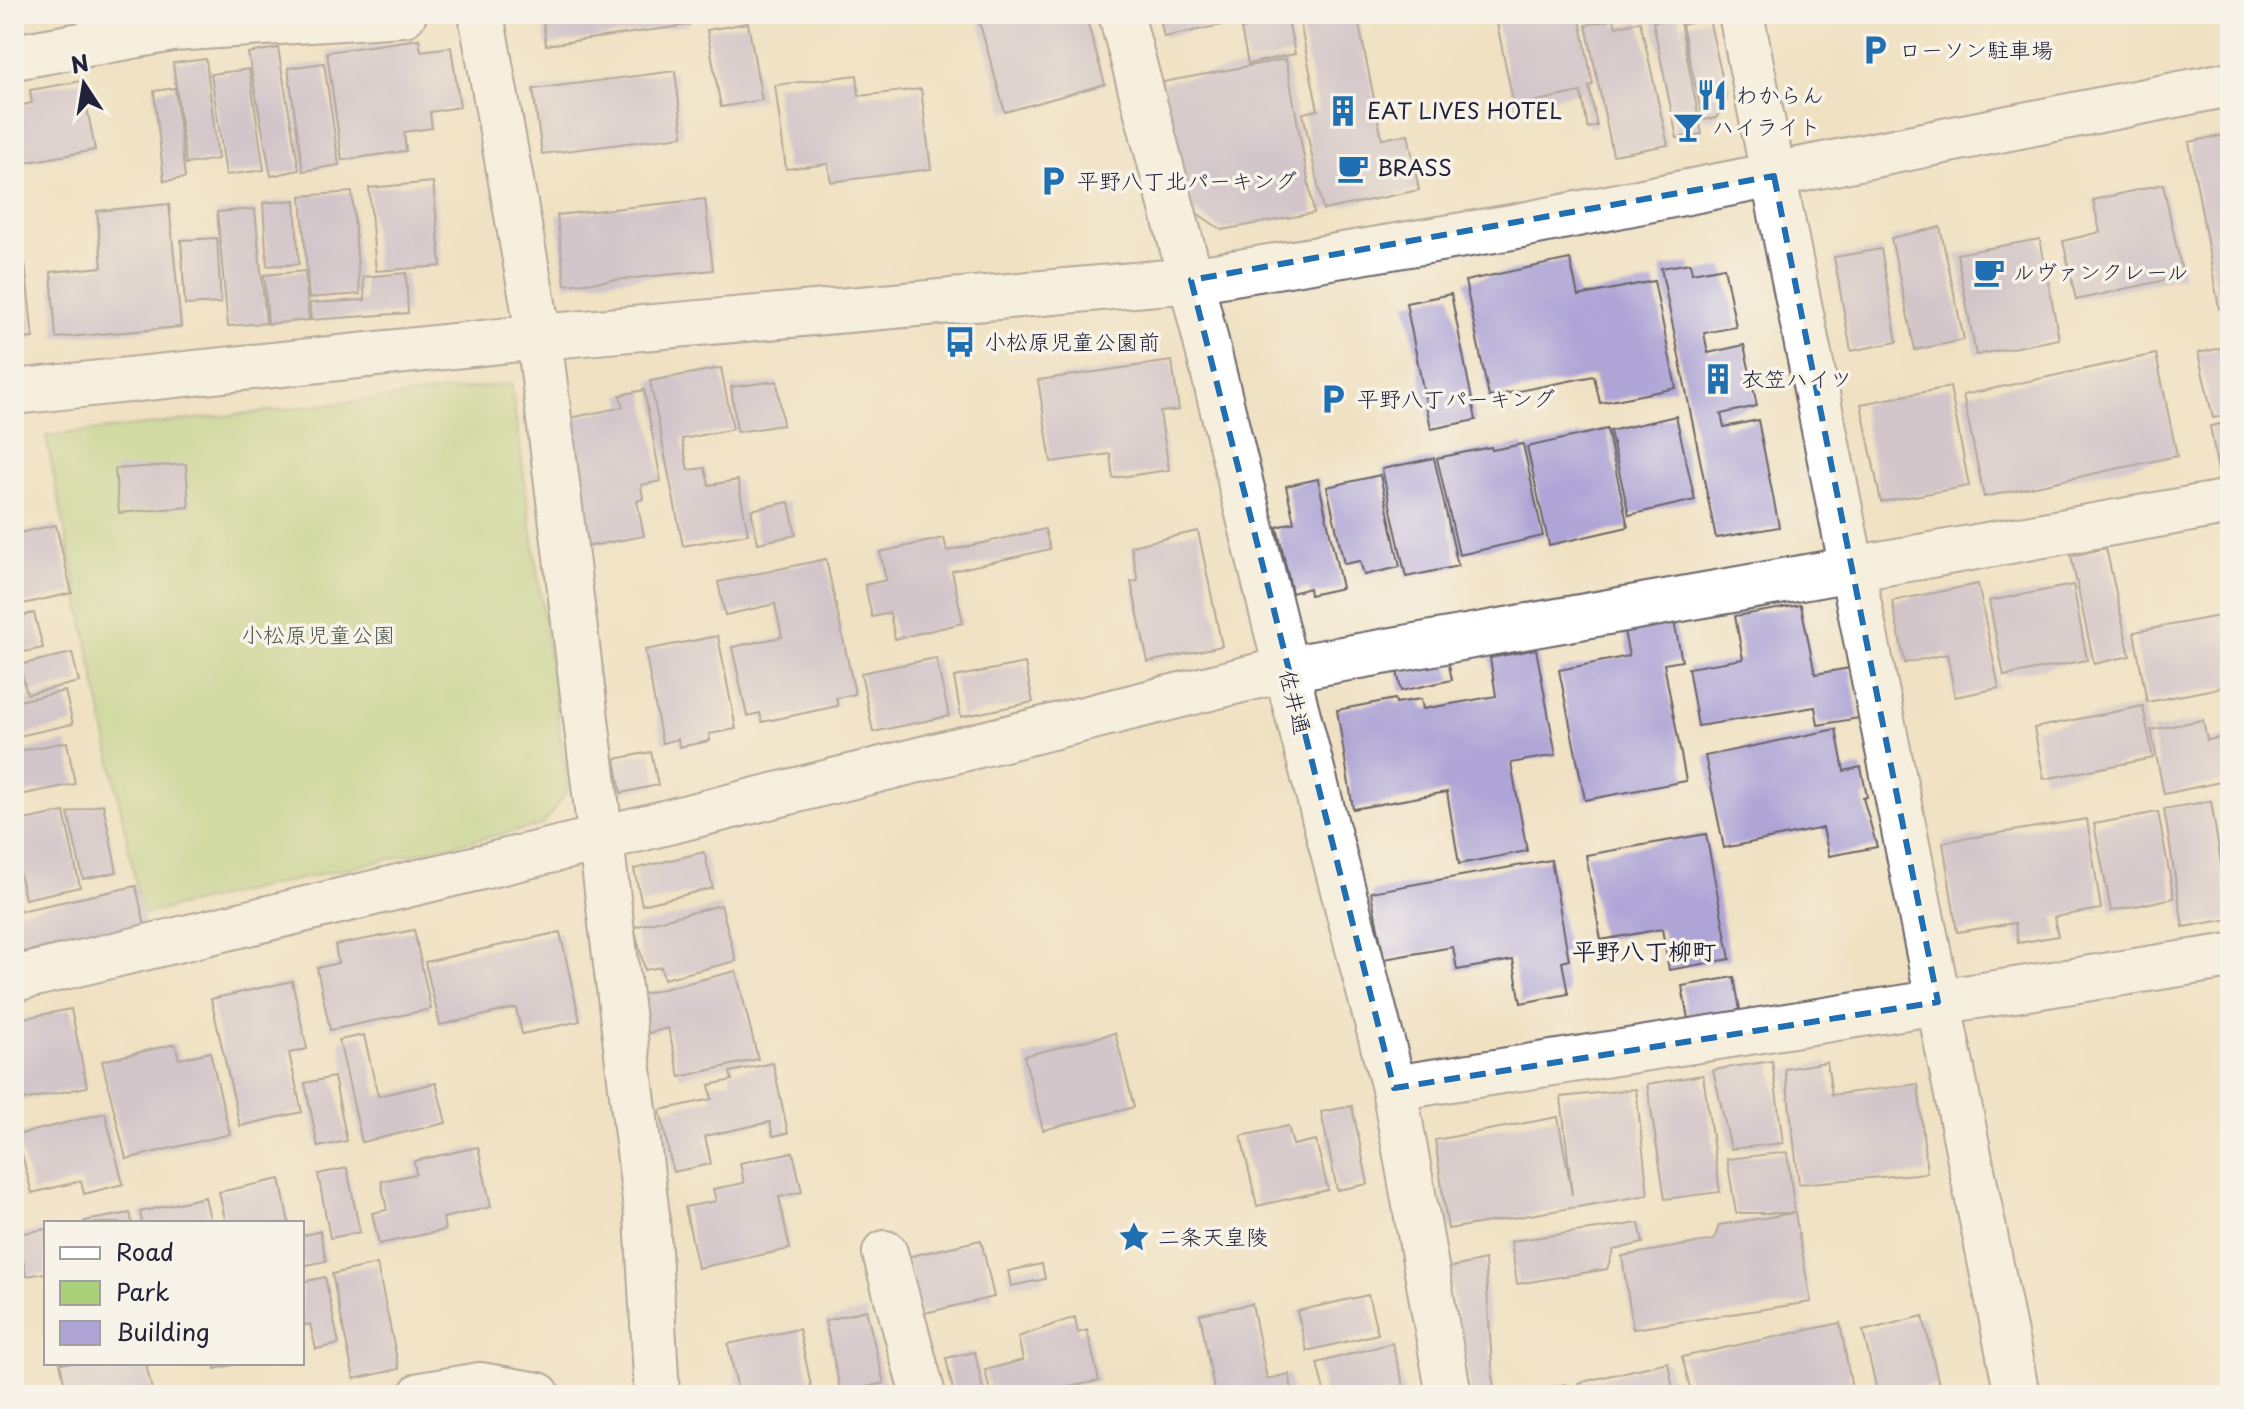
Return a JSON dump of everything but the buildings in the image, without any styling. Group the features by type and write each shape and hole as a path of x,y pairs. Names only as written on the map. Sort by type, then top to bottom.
{"street":[{"path":"14,57 189,21 404,14"},
{"path":"481,14 539,337 647,1216 657,1395"},
{"name":"佐井通","path":"1121,14 1394,1088 1449,1395"},
{"path":"1741,14 2017,1395"},
{"path":"14,392 539,337 1191,280 1512,227 2230,84"},
{"path":"14,979 599,839 1286,669 2230,502"},
{"path":"1394,1088 2230,956"},
{"path":"885,1253 923,1395"},
{"path":"421,1395 480,1385 538,1395"}],"highlighted area":[{"path":"1774,176 1938,1002 1394,1088 1191,280"}],"green space":[{"name":"小松原児童公園","path":"511,384 568,790 542,825 142,914 46,436"}],"place":[{"name":"ローソン駐車場","path":"1875,50"},
{"name":"わからん","path":"1712,95"},
{"name":"EAT LIVES HOTEL","path":"1343,111"},
{"name":"ハイライト","path":"1688,127"},
{"name":"BRASS","path":"1353,168"},
{"name":"平野八丁北パーキング","path":"1053,181"},
{"name":"ルヴァンクレール","path":"1989,272"},
{"name":"小松原児童公園前","path":"960,342"},
{"name":"衣笠ハイツ","path":"1718,379"},
{"name":"平野八丁パーキング","path":"1333,399"},
{"name":"二条天皇陵","path":"1134,1237"}],"district":[{"name":"平野八丁柳町","path":"1644,952"}]}
